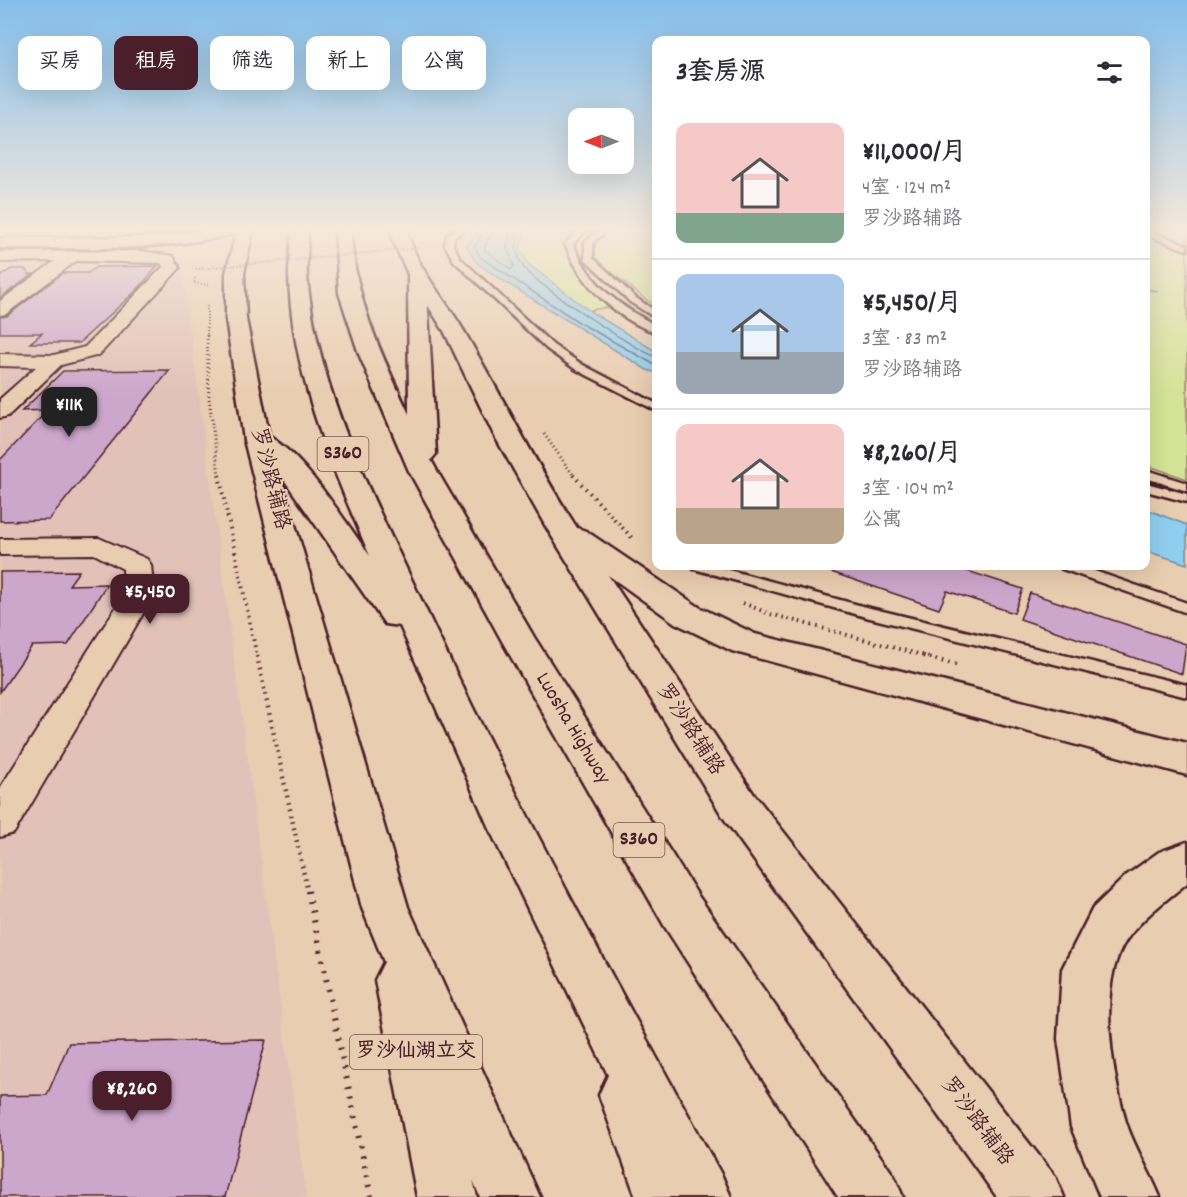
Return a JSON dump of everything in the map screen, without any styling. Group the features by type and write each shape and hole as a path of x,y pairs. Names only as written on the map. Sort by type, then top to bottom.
{"main road":[{"name":"罗沙路辅路","path":"235,285 236,319 257,440 385,908 510,1197"},
{"name":"S360","path":"298,285 298,298 312,363 353,483 435,668 573,956 701,1197"},
{"name":"Luosha Highway","path":"348,285 370,354 423,471 519,641 682,912 873,1197"},
{"path":"419,285 423,471"},
{"name":"罗沙路辅路","path":"431,285 506,433 560,525 738,806 1034,1197"},
{"path":"257,440 288,465 435,668"},
{"path":"560,525 687,615 744,643 1187,759"},
{"path":"1130,1197 1099,1127 1084,1039 1087,969 1110,924 1143,890 1175,866 1187,862"},
{"name":"罗沙仙湖立交","path":"385,908 447,1197"},
{"path":"573,956 666,1197"}],"street":[{"path":"0,310 34,285"},
{"path":"0,360 54,360 92,351 156,285"},
{"path":"0,411 54,360"},
{"path":"0,547 99,546 137,565 139,595 0,821"}],"lane":[{"path":"484,285 550,347 579,367 652,405"},
{"path":"594,285 613,306 652,327"},
{"path":"617,285 633,300 652,313"},
{"path":"1150,475 1187,487"},
{"path":"1150,488 1187,498"},
{"path":"714,570 866,612 1187,691"},
{"path":"1078,570 1187,608"}],"path":[{"path":"208,285 204,348 225,512 347,1071 371,1197"},
{"path":"543,434 569,471 635,541"},
{"path":"738,600 770,614 967,667"}],"shaded area":[{"path":"0,285 184,285 306,1197 0,1197"}],"green space":[{"path":"531,285 597,285 613,306 576,313"},
{"path":"628,285 652,285 652,303"},
{"path":"1150,285 1187,285 1187,479 1150,466 1150,290 1158,291 1150,290"}],"water":[{"path":"510,285 556,285 591,312 652,349 652,372"},
{"path":"1150,511 1187,525 1187,564 1150,552"}],"building":[{"path":"0,285 18,285 0,298"},
{"path":"48,285 141,285 79,343 30,343 42,333 0,333 0,317 7,316"},
{"path":"170,370 49,520 0,521 0,460 48,410 22,411 63,371"},
{"path":"825,570 964,570 1023,589 1014,613 947,591 939,609"},
{"path":"79,571 69,585 107,584 68,645 32,646 0,692 0,572"},
{"path":"1030,593 1186,644 1182,674 1020,619"},
{"path":"266,1040 225,1197 0,1197 0,1096 47,1095 69,1043"}]}
